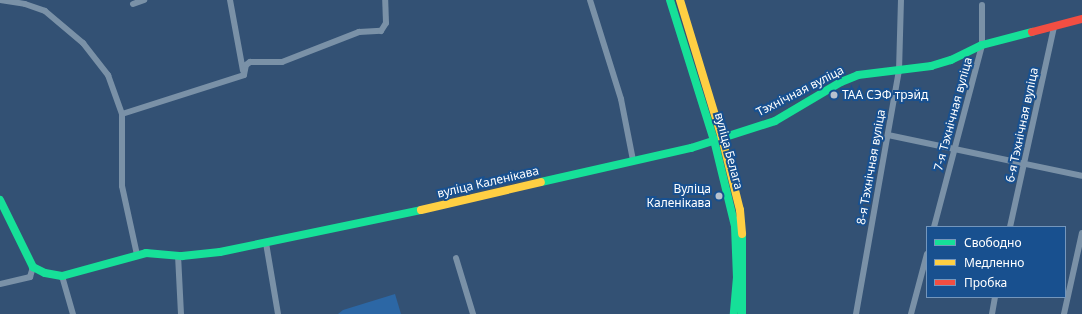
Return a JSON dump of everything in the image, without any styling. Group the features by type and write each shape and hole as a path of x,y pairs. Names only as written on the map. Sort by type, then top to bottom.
{"street":[{"path":"0,0 35,7 64,25 97,58 108,75 122,114 122,186 137,255"},
{"path":"133,4 144,0"},
{"path":"230,0 244,75"},
{"path":"244,75 246,65 250,62 282,62 359,32 381,31 386,23 387,8 385,0"},
{"path":"590,0 621,99 633,160"},
{"name":"вуліца Белага","path":"670,0 718,139 734,226 737,277 734,314"},
{"name":"вуліца Белага","path":"680,0 743,234 742,314"},
{"name":"8-я Тэхнічная вуліца","path":"856,314 899,71 901,0"},
{"name":"7-я Тэхнічная вуліца","path":"934,226 982,46 982,5"},
{"name":"Тэхнічная вуліца","path":"718,139 775,120 841,82 858,75 899,71 951,60 982,46 1082,19"},
{"name":"6-я Тэхнічная вуліца","path":"1010,226 1054,27"},
{"path":"122,114 244,75"},
{"path":"888,135 1024,166 1082,176"},
{"name":"вуліца Каленікава","path":"62,276 152,252 178,256 220,252 266,243 633,160 718,139"},
{"path":"0,200 33,267 45,273 62,276 73,314"},
{"path":"1064,314 1082,233"},
{"path":"266,243 278,314"},
{"path":"178,256 181,314"},
{"path":"456,258 473,314"},
{"path":"911,314 926,258"},
{"path":"0,284 30,277 33,267"},
{"path":"992,314 995,298"}],"shaded area":[{"path":"395,294 401,314 338,314 343,310"}],"traffic: fast":[{"path":"670,0 714,140 735,226 737,277 734,314"},
{"path":"541,182 691,148 775,121 841,82 858,75 931,66 951,60 982,45 1032,32"},
{"path":"0,200 33,267 45,273 62,276 146,253 182,256 220,252 421,210"},
{"path":"742,234 742,314"}],"traffic: slow":[{"path":"680,0 722,138 740,210 742,234"},
{"path":"421,210 541,182"}],"traffic: jam":[{"path":"1032,32 1082,19"}],"place":[{"name":"ТАА СЭФ трэйд","path":"834,95"},
{"name":"Вуліца Каленікава","path":"719,196"}]}
